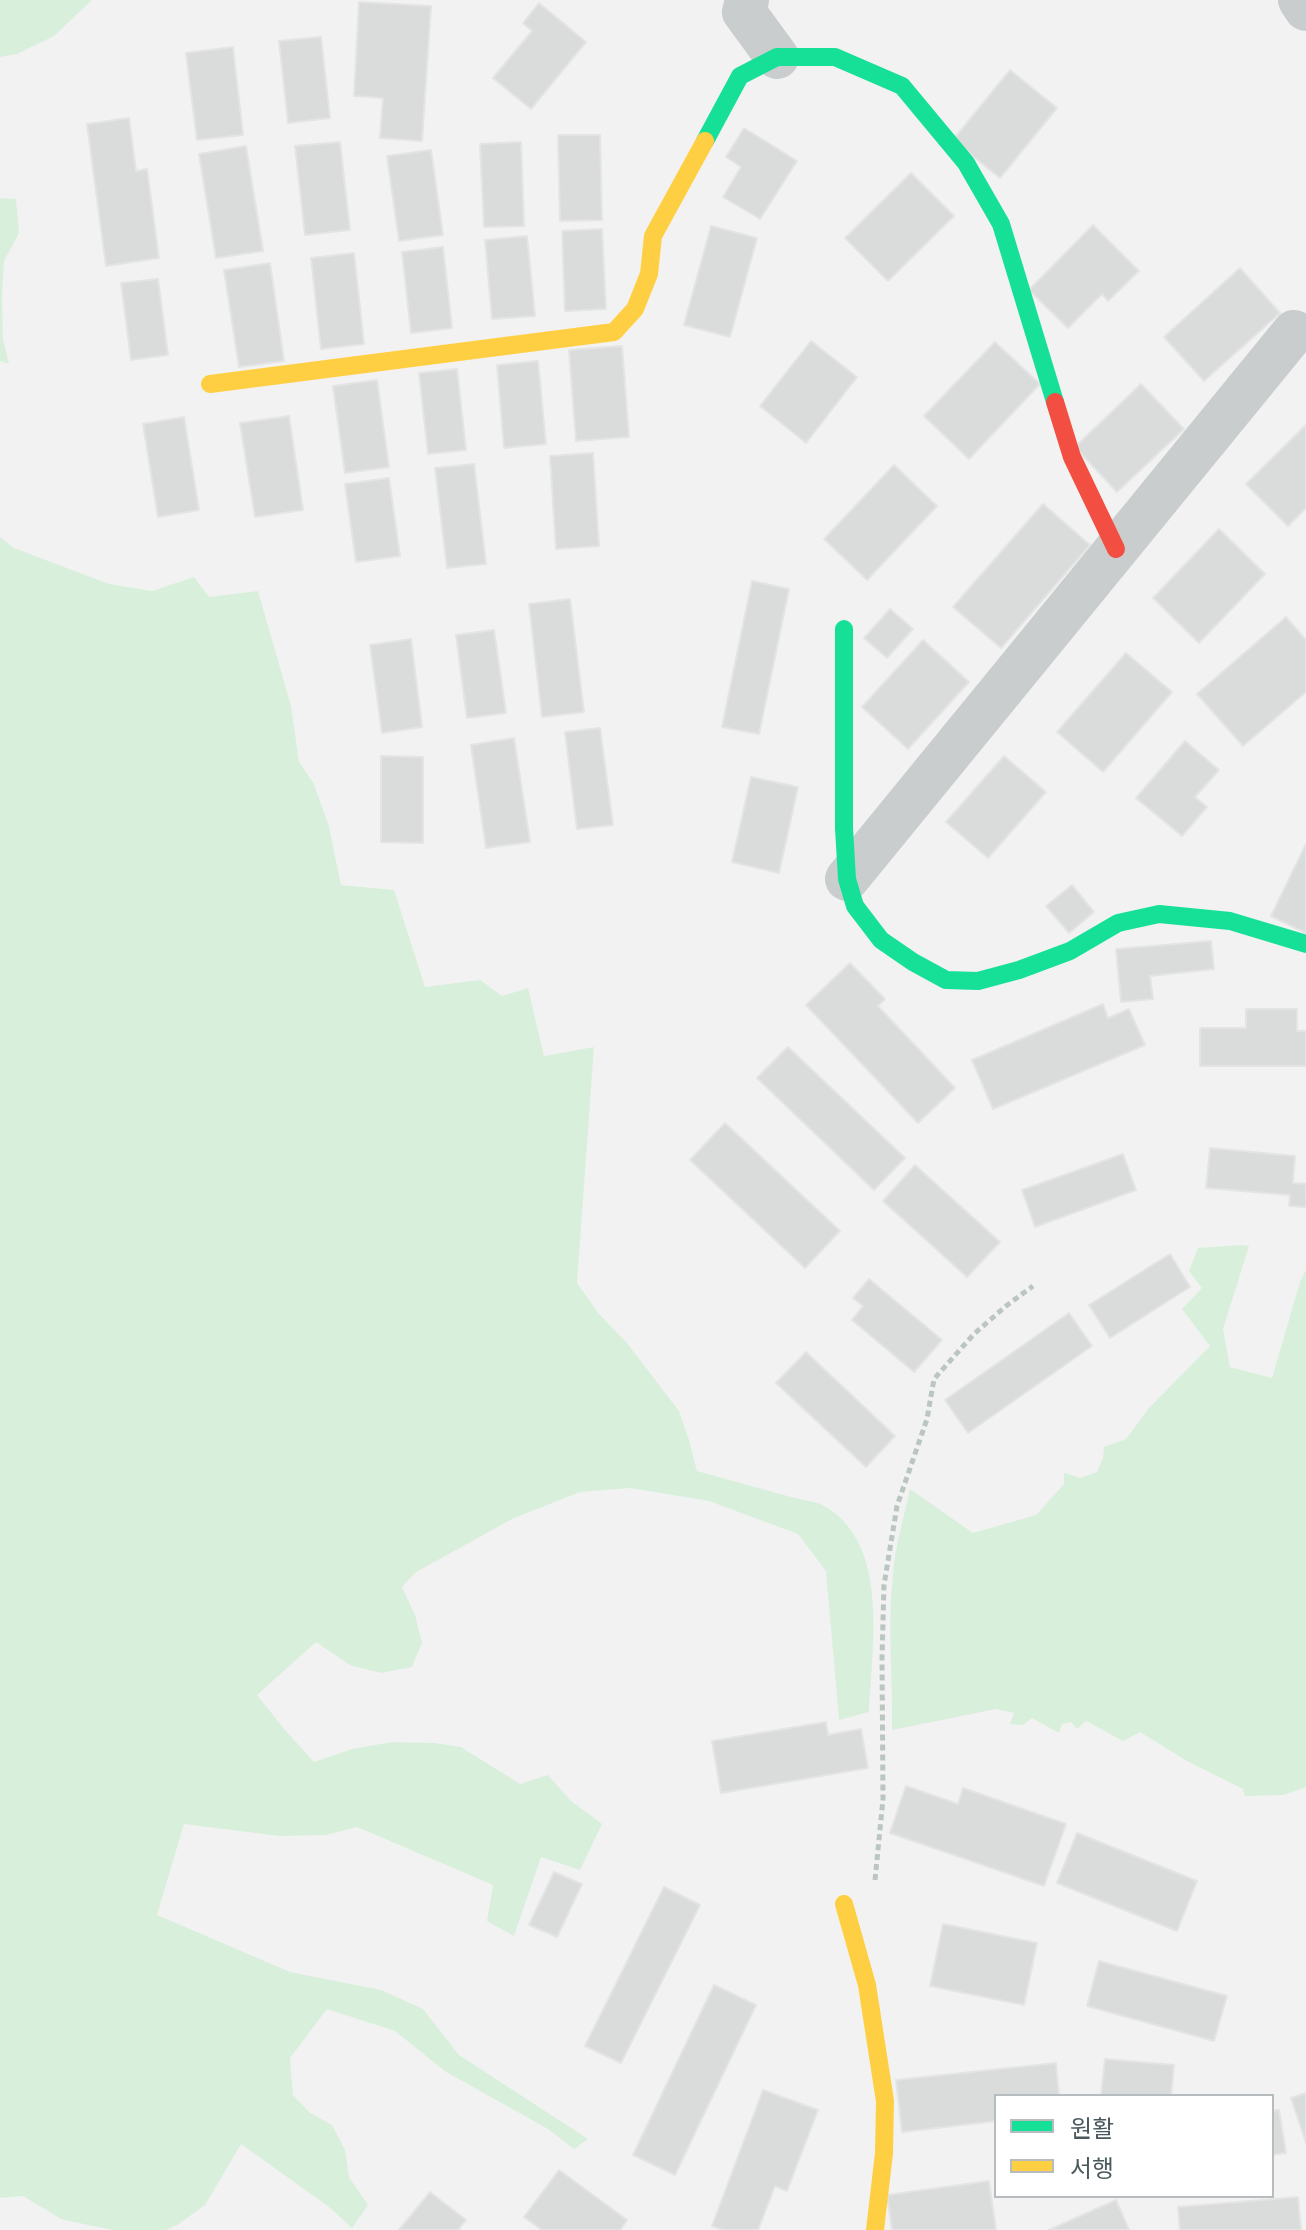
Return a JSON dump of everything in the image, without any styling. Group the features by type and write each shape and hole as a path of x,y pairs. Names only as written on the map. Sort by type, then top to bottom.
{"street":[{"path":"747,0 744,12 777,57"},
{"path":"1300,0 1306,9"},
{"path":"210,384 614,332 635,309 649,274 653,236 740,76 777,57 835,57 902,86 966,163 1001,224 1072,457 1116,549"},
{"path":"847,879 1294,332"},
{"path":"844,629 847,879 855,906 881,940 913,962 946,980 978,981 1070,951 1118,923 1159,914 1230,921 1306,944"},
{"path":"844,1904 867,1985 885,2101 884,2153 875,2230"}],"path":[{"path":"875,1890 883,1799 884,1585 897,1506 927,1419 934,1379 974,1334 1033,1286"}],"green space":[{"path":"0,0 92,0 54,36 17,54 0,57"},
{"path":"0,198 16,199 19,233 4,261 3,339 9,364 0,361"},
{"path":"0,537 14,548 109,584 152,591 194,577 209,597 258,591 291,706 299,762 314,784 329,827 341,885 394,890 425,987 480,980 502,996 528,988 544,1056 594,1047 577,1283 679,1411 697,1471 826,1507 846,1524 860,1546 869,1572 874,1629 869,1712 839,1720 826,1571 798,1534 709,1501 630,1488 580,1492 512,1519 416,1572 402,1587 415,1615 422,1643 412,1667 381,1673 350,1665 316,1642 257,1695 314,1762 352,1749 392,1742 461,1747 520,1784 548,1775 570,1800 602,1824 580,1870 541,1857 514,1936 487,1921 493,1885 357,1827 326,1835 279,1836 184,1824 157,1915 290,1972 381,1990 423,2009 459,2055 588,2139 574,2149 548,2129 446,2072 395,2031 327,2009 290,2058 293,2095 310,2113 332,2125 345,2150 349,2177 368,2205 352,2228 329,2207 241,2144 205,2205 166,2230 114,2230 88,2225 61,2219 23,2196 0,2198"},
{"path":"1249,1246 1223,1329 1230,1367 1272,1378 1306,1270 1306,1787 1283,1795 1245,1796 1243,1789 1187,1761 1140,1732 1123,1741 1086,1721 1077,1729 1071,1722 1062,1724 1059,1733 1032,1718 1023,1725 1010,1724 1014,1713 996,1709 892,1730 891,1594 910,1489 973,1533 1036,1515 1064,1484 1064,1473 1080,1478 1097,1472 1104,1447 1126,1439 1149,1408 1210,1346 1182,1309 1202,1288 1189,1271 1198,1248"}],"building":[{"path":"359,2 431,6 422,141 380,138 383,98 354,96"},
{"path":"539,3 586,42 531,109 493,78 532,31 523,23"},
{"path":"321,37 330,118 288,123 279,41"},
{"path":"233,47 243,135 197,140 186,53"},
{"path":"1010,70 1057,108 1000,178 953,140"},
{"path":"129,118 136,171 147,169 159,258 106,266 87,124"},
{"path":"744,128 797,161 760,219 723,197 741,167 726,157"},
{"path":"558,135 600,135 602,220 560,221"},
{"path":"340,142 350,230 305,235 295,146"},
{"path":"521,142 524,226 484,227 480,144"},
{"path":"246,146 263,251 216,258 199,154"},
{"path":"431,150 443,235 399,241 387,156"},
{"path":"911,173 954,216 888,281 845,238"},
{"path":"1093,225 1139,271 1108,301 1102,294 1068,328 1029,290"},
{"path":"711,226 757,238 730,337 684,325"},
{"path":"602,229 606,309 565,311 562,231"},
{"path":"527,236 535,316 492,319 485,240"},
{"path":"443,247 452,328 411,333 402,252"},
{"path":"354,253 364,344 321,349 311,258"},
{"path":"270,263 284,361 239,367 224,270"},
{"path":"1240,268 1280,313 1204,381 1164,337"},
{"path":"158,279 168,355 131,360 121,283"},
{"path":"811,341 857,377 806,443 760,406"},
{"path":"995,342 1040,384 969,459 924,416"},
{"path":"622,346 629,437 576,441 569,350"},
{"path":"538,361 546,444 504,448 497,365"},
{"path":"457,369 466,450 428,454 419,373"},
{"path":"377,380 389,467 345,473 333,386"},
{"path":"1141,384 1184,429 1117,492 1075,447"},
{"path":"289,416 303,510 255,517 240,423"},
{"path":"184,417 199,510 158,517 143,424"},
{"path":"1306,425 1306,508 1288,526 1246,484"},
{"path":"593,453 599,546 556,549 550,456"},
{"path":"474,464 486,564 447,568 435,468"},
{"path":"894,465 937,506 867,580 824,539"},
{"path":"389,478 400,556 356,562 345,484"},
{"path":"1043,504 1090,545 1001,648 953,607"},
{"path":"1219,529 1265,574 1199,643 1153,598"},
{"path":"752,581 789,589 759,734 722,727"},
{"path":"570,599 584,712 542,717 529,604"},
{"path":"890,609 913,629 887,658 864,638"},
{"path":"1286,617 1306,640 1306,692 1243,746 1197,694"},
{"path":"494,630 506,713 467,718 456,635"},
{"path":"411,639 422,727 382,733 370,645"},
{"path":"923,640 969,682 908,749 862,707"},
{"path":"1126,653 1172,692 1103,772 1057,732"},
{"path":"600,728 613,825 577,829 565,732"},
{"path":"514,738 530,842 486,848 471,745"},
{"path":"1185,741 1219,770 1195,797 1207,807 1182,836 1136,798"},
{"path":"381,756 423,757 423,843 381,842"},
{"path":"1004,756 1046,792 988,858 946,822"},
{"path":"751,777 798,787 779,873 732,862"},
{"path":"1306,844 1306,933 1271,916"},
{"path":"1072,885 1094,912 1069,933 1046,906"},
{"path":"1211,941 1214,969 1150,976 1153,999 1121,1002 1116,949"},
{"path":"850,963 885,999 878,1006 955,1088 918,1123 806,1005"},
{"path":"1103,1004 1108,1018 1129,1009 1145,1045 993,1109 972,1060"},
{"path":"1246,1009 1297,1009 1297,1031 1306,1031 1306,1066 1200,1066 1200,1028 1246,1028"},
{"path":"788,1047 905,1158 874,1190 757,1078"},
{"path":"725,1123 840,1231 805,1268 690,1160"},
{"path":"1210,1148 1295,1156 1293,1183 1306,1184 1306,1207 1289,1206 1290,1195 1206,1188"},
{"path":"1123,1154 1136,1190 1035,1227 1022,1190"},
{"path":"915,1165 1000,1242 967,1277 883,1201"},
{"path":"1170,1254 1190,1287 1110,1338 1089,1305"},
{"path":"869,1279 942,1340 914,1372 852,1320 863,1306 853,1298"},
{"path":"1069,1313 1092,1346 968,1433 945,1400"},
{"path":"806,1352 895,1436 866,1467 776,1383"},
{"path":"826,1722 828,1735 861,1729 868,1768 721,1793 712,1741"},
{"path":"906,1786 958,1804 963,1788 1066,1824 1044,1886 890,1833"},
{"path":"1077,1833 1197,1881 1177,1931 1057,1883"},
{"path":"554,1872 582,1884 557,1937 529,1925"},
{"path":"664,1887 700,1905 621,2063 585,2046"},
{"path":"943,1924 1037,1943 1024,2005 930,1986"},
{"path":"1099,1961 1227,1996 1214,2041 1087,2006"},
{"path":"714,1985 756,2005 675,2175 633,2155"},
{"path":"1105,2059 1174,2065 1171,2094 1101,2094"},
{"path":"1056,2063 1059,2094 994,2094 994,2121 902,2132 896,2080"},
{"path":"763,2090 818,2110 787,2191 775,2186 758,2230 723,2230 712,2226"},
{"path":"1306,2093 1306,2143 1291,2098"},
{"path":"1279,2110 1286,2153 1274,2155 1274,2111"},
{"path":"559,2170 627,2220 620,2230 542,2230 524,2217"},
{"path":"989,2181 996,2230 892,2230 887,2195"},
{"path":"430,2192 466,2220 458,2230 399,2230"},
{"path":"1298,2197 1301,2230 1180,2230 1178,2207"},
{"path":"1116,2200 1129,2230 1049,2230"}],"traffic: fast":[{"path":"705,141 740,76 777,57 835,57 902,86 966,163 1001,224 1055,402"},
{"path":"844,629 847,879 855,906 881,940 913,962 946,980 978,981 1070,951 1118,923 1159,914 1230,921 1306,944"}],"traffic: slow":[{"path":"210,384 614,332 635,309 649,274 653,236 705,141"},
{"path":"844,1904 867,1985 885,2101 884,2153 875,2230"}],"traffic: jam":[{"path":"1055,402 1072,457 1116,549"}]}
